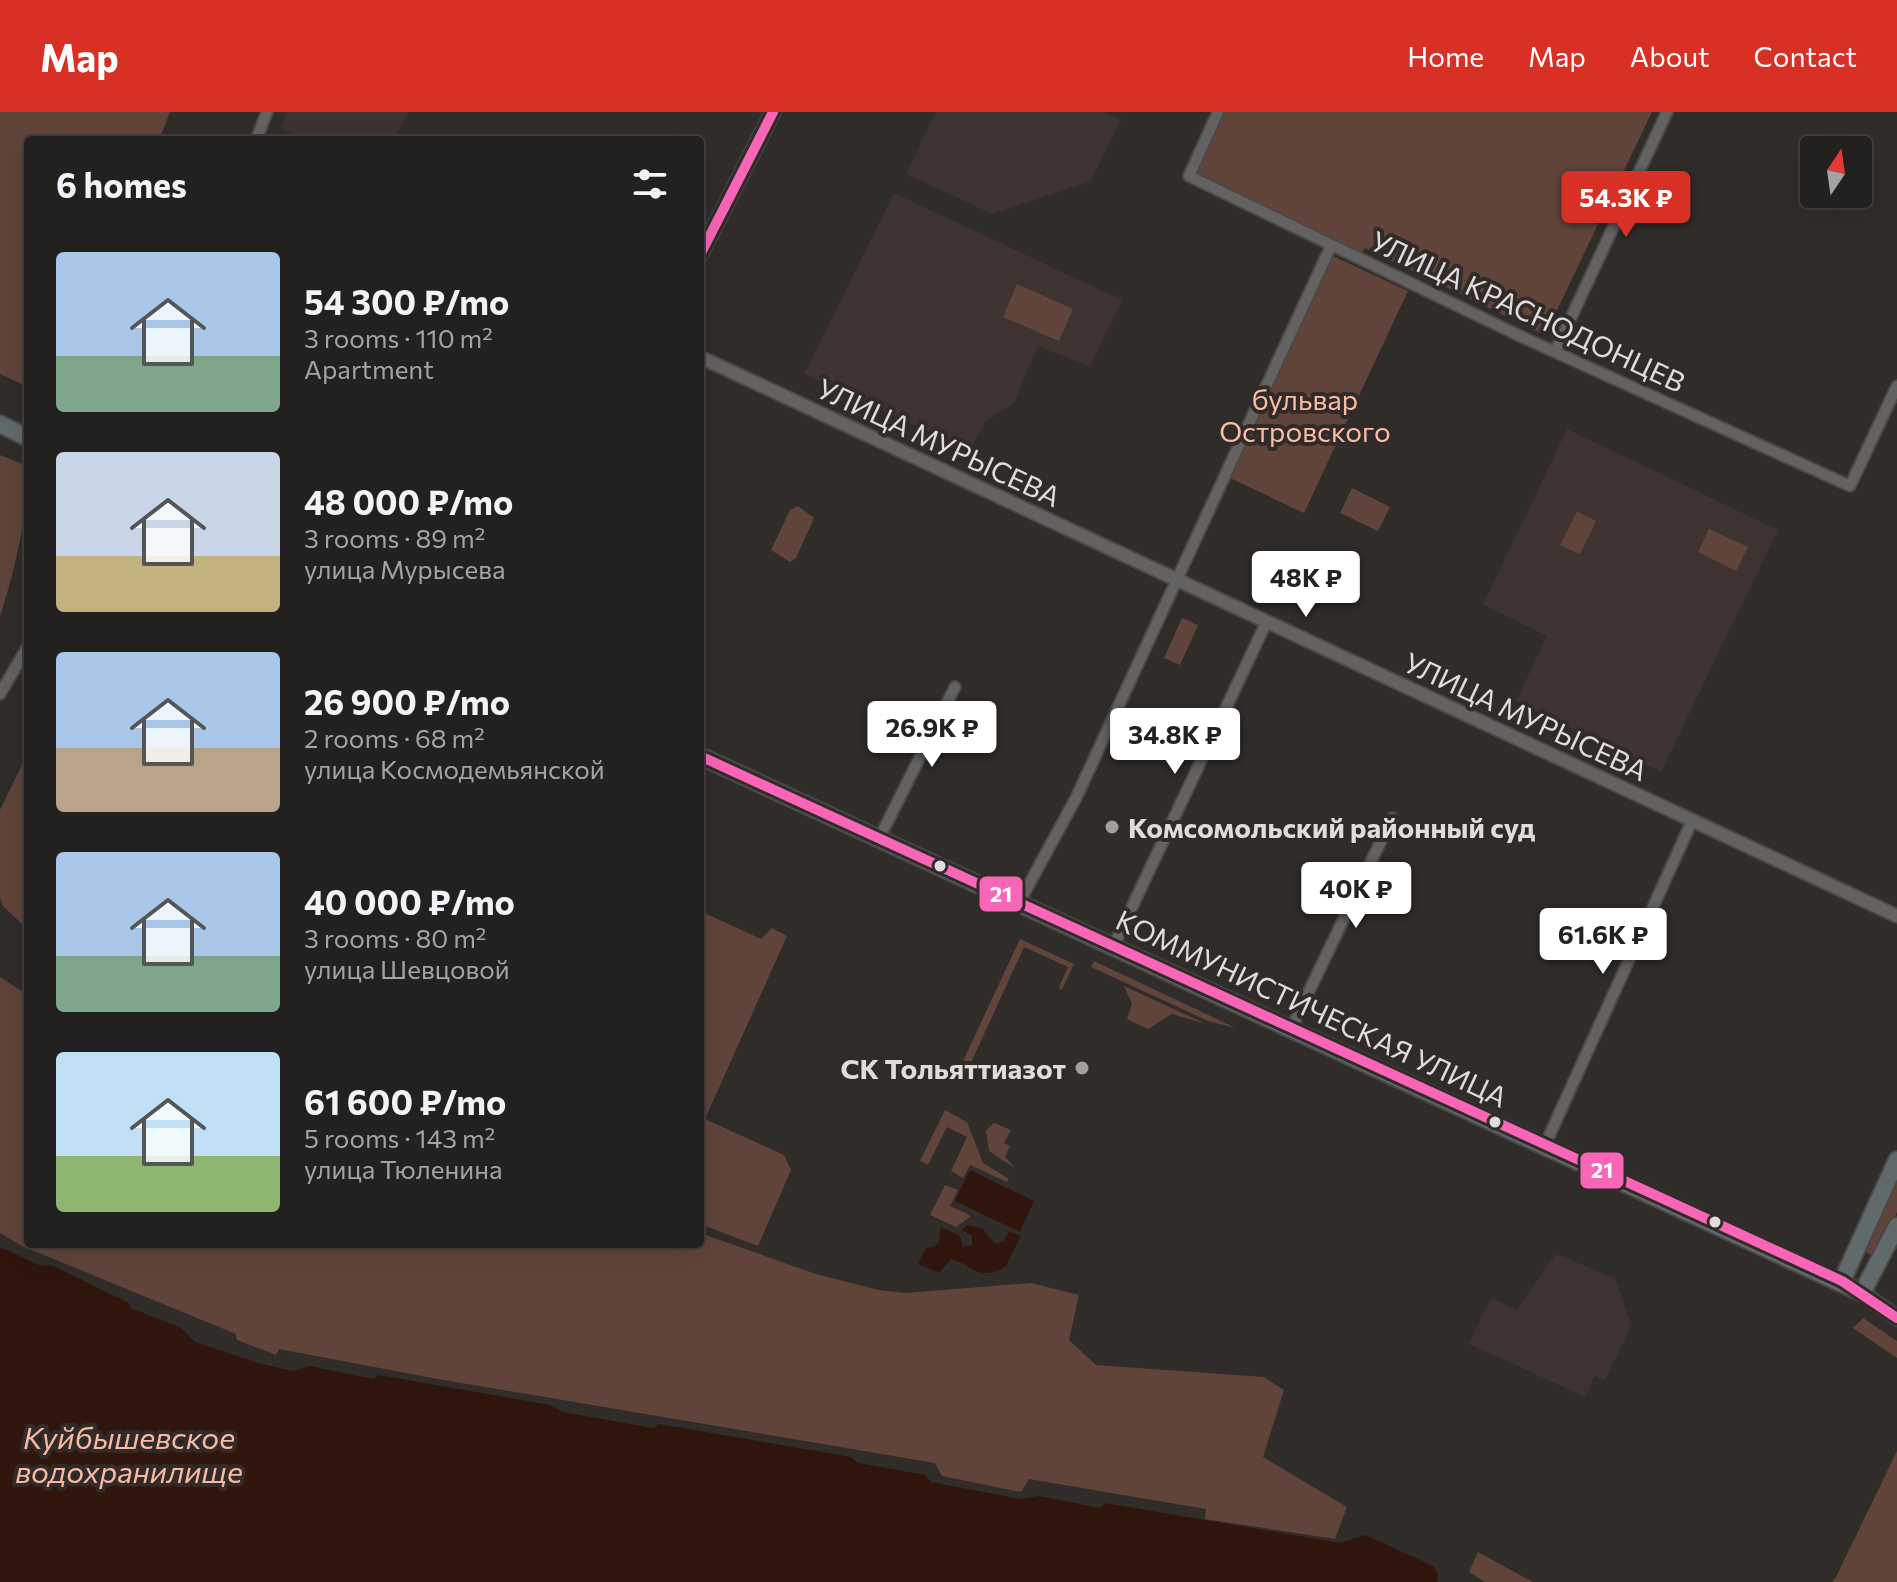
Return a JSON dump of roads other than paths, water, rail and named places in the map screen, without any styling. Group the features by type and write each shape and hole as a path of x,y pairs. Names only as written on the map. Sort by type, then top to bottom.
{"main road":[{"path":"704,247 773,112"},
{"path":"0,424 24,436"},
{"name":"КОММУНИСТИЧЕСКАЯ УЛИЦА","path":"704,758 1842,1281 1897,1318"},
{"path":"1842,1281 1897,1160"},
{"path":"1862,1293 1897,1226"}],"street":[{"path":"258,136 267,112"},
{"name":"УЛИЦА КРАСНОДОНЦЕВ","path":"1218,112 1189,176 1555,352 1850,486 1897,386"},
{"path":"1555,352 1667,112"},
{"path":"1020,901 1076,798 1331,246"},
{"name":"УЛИЦА МУРЫСЕВА","path":"704,359 1897,916"},
{"path":"1114,945 1267,621"},
{"path":"0,694 24,653"},
{"path":"880,837 955,687"},
{"path":"1291,1029 1392,818"},
{"path":"1545,1145 1692,821"}],"water":[{"path":"970,1170 1034,1201 1020,1232 955,1201"},
{"path":"966,1225 982,1228 995,1244 1004,1241 1009,1231 1021,1236 1006,1266 982,1273 951,1259 939,1273 918,1264 926,1248 934,1247 939,1242 941,1227 960,1236 963,1247 972,1245 972,1236 962,1230"},
{"name":"Куйбышевское водохранилище","path":"0,1247 39,1265 53,1266 129,1303 131,1308 181,1328 195,1342 258,1363 293,1371 310,1366 373,1379 379,1375 550,1405 562,1412 653,1428 659,1424 851,1457 858,1463 925,1475 931,1482 1019,1499 1039,1496 1100,1508 1105,1503 1340,1543 1365,1535 1433,1566 1438,1574 1437,1582 0,1582"}],"place":[{"name":"Комсомольский районный суд","path":"1112,827"},
{"name":"СК Тольяттиазот","path":"1082,1068"}],"park label":[{"name":"бульвар Островского","path":"1305,415"}]}
